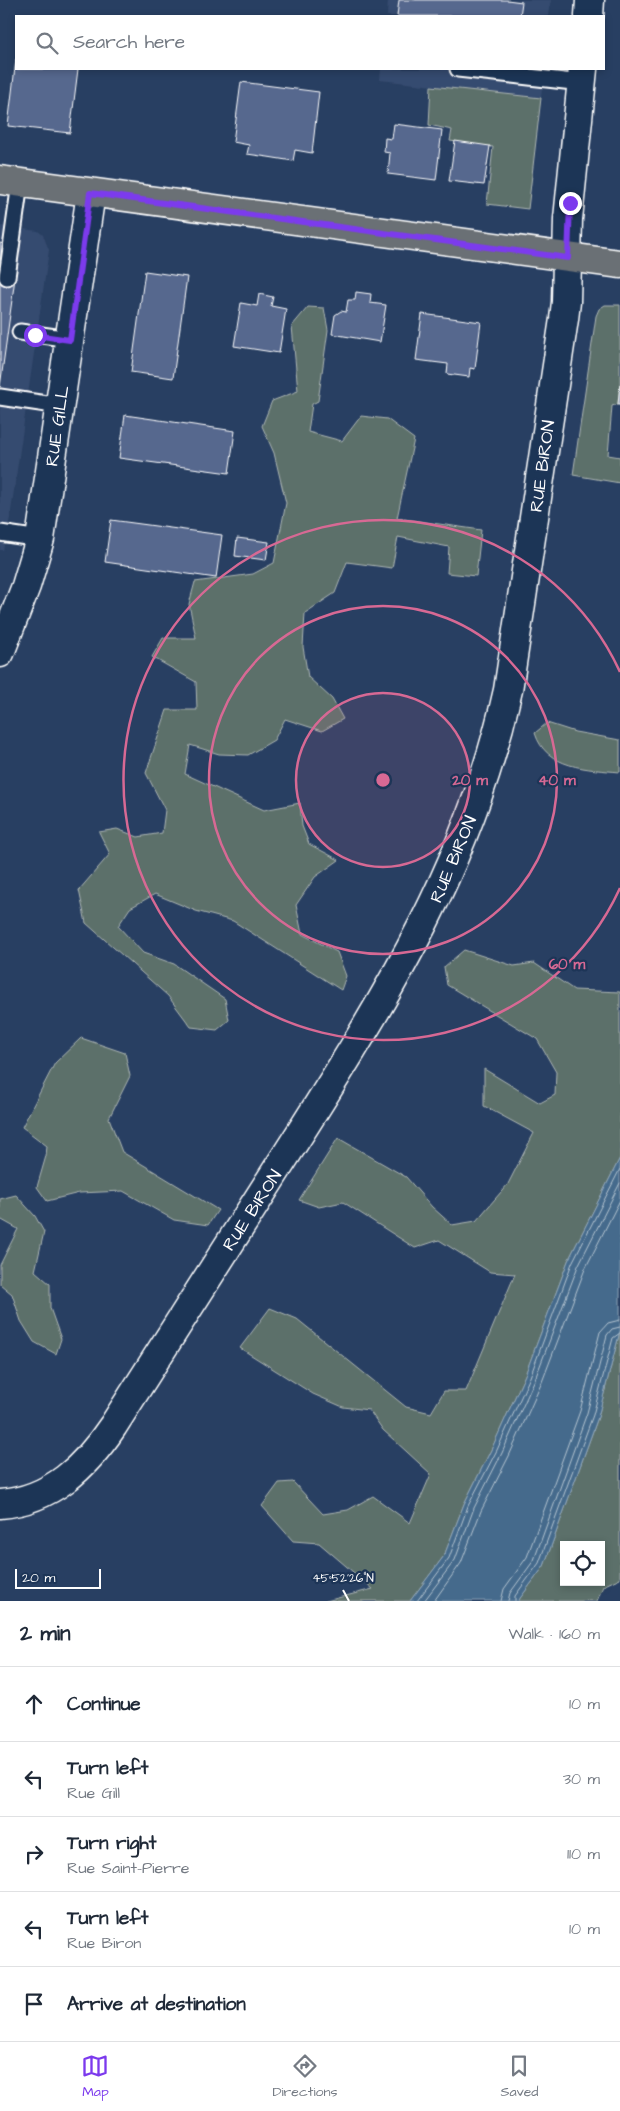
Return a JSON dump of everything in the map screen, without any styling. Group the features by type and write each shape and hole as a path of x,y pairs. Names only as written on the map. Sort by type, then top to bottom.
{"main road":[{"path":"10,181 620,264"}],"street":[{"path":"589,15 590,0"},
{"name":"RUE BIRON","path":"0,1504 44,1492 82,1467 98,1448 363,1034 404,964 441,890 477,804 498,737 508,690 566,302 568,219 582,76"},
{"name":"RUE GILL","path":"0,653 29,578 40,539 90,193"}],"lane":[{"path":"476,70 582,76"},
{"path":"7,277 10,181"},
{"path":"20,332 70,340"},
{"path":"0,397 60,406"},
{"path":"0,534 40,539"}],"shaded area":[{"path":"388,0 551,0 549,15 387,15"},
{"path":"381,70 544,70 541,98 380,80"},
{"path":"0,226 38,231 43,235 49,250 10,518 3,550 0,550"}],"green space":[{"path":"431,86 541,98 528,209 487,204 493,147 450,141 452,130 429,125"},
{"path":"605,305 620,305 620,384 618,404 612,406 608,455 620,457 620,483 573,475 596,316 599,309"},
{"path":"308,307 324,308 328,330 318,401 312,404 308,432 342,441 361,416 387,419 414,439 397,518 481,530 476,576 447,573 449,547 398,537 392,568 347,562 335,593 305,613 303,647 308,677 332,699 343,719 322,731 285,719 274,740 248,755 219,754 190,745 185,774 264,810 300,803 302,826 309,844 339,860 315,877 296,905 302,934 337,952 346,976 341,990 233,921 196,911 155,894 130,908 118,926 143,953 174,964 225,999 229,1020 217,1030 191,1027 168,996 86,923 79,890 110,854 99,832 117,829 138,837 162,833 165,810 146,773 167,710 197,710 196,682 152,657 163,638 196,638 189,604 195,582 253,574 274,563 286,503 274,453 262,426 272,401 298,391 292,326"},
{"path":"547,723 575,732 620,740 620,772 570,765 548,754 540,745 535,733"},
{"path":"464,950 514,966 534,963 574,990 620,992 620,1158 568,1261 525,1375 464,1504 444,1556 410,1601 326,1601 373,1589 319,1543 293,1541 262,1506 279,1483 293,1482 323,1514 348,1510 373,1496 410,1523 431,1474 383,1430 369,1410 343,1407 313,1394 240,1348 270,1308 297,1319 406,1407 431,1413 444,1391 466,1391 515,1274 490,1272 439,1240 415,1248 343,1202 319,1207 299,1200 338,1138 406,1177 432,1207 452,1225 476,1221 508,1184 534,1133 484,1106 484,1069 540,1103 555,1095 556,1072 537,1039 447,985 444,967"},
{"path":"81,1038 125,1053 130,1076 109,1118 122,1152 218,1210 208,1225 174,1220 123,1191 79,1193 47,1201 37,1187 47,1146 22,1127 55,1063"},
{"path":"16,1195 35,1216 44,1232 35,1271 50,1284 50,1308 61,1339 56,1354 34,1342 21,1321 12,1294 0,1284 0,1265 18,1229 0,1219 0,1199"},
{"path":"620,1331 620,1578 605,1585 605,1541 560,1541 560,1586 603,1586 597,1601 518,1601 544,1566 598,1417"}],"water":[{"path":"620,1158 620,1331 598,1417 544,1566 518,1601 410,1601 444,1556 464,1504 525,1375 568,1261"}],"building":[{"path":"399,0 507,0 522,2 520,15 397,15"},
{"path":"15,67 15,70 78,70 70,133 8,126"},
{"path":"241,82 319,92 312,153 295,150 293,161 247,154 249,145 233,142"},
{"path":"394,124 442,130 436,180 388,174 390,153 384,152 385,138 392,139"},
{"path":"455,141 490,146 484,185 449,181"},
{"path":"0,243 5,244 7,277 15,278 0,387"},
{"path":"145,271 187,277 173,378 131,372"},
{"path":"356,292 371,294 370,303 386,305 380,342 332,334 335,315 341,311 346,312 348,300 355,300"},
{"path":"259,294 273,297 271,306 286,309 279,353 234,346 241,303 257,306"},
{"path":"422,314 481,322 475,369 470,368 469,377 447,374 448,364 416,360"},
{"path":"620,384 620,404 618,404"},
{"path":"125,415 235,431 229,473 119,458"},
{"path":"111,520 222,535 216,578 105,562"},
{"path":"237,538 269,542 266,560 235,556"}],"route":[{"path":"35,335 70,340 90,193 568,258 570,203"}]}
